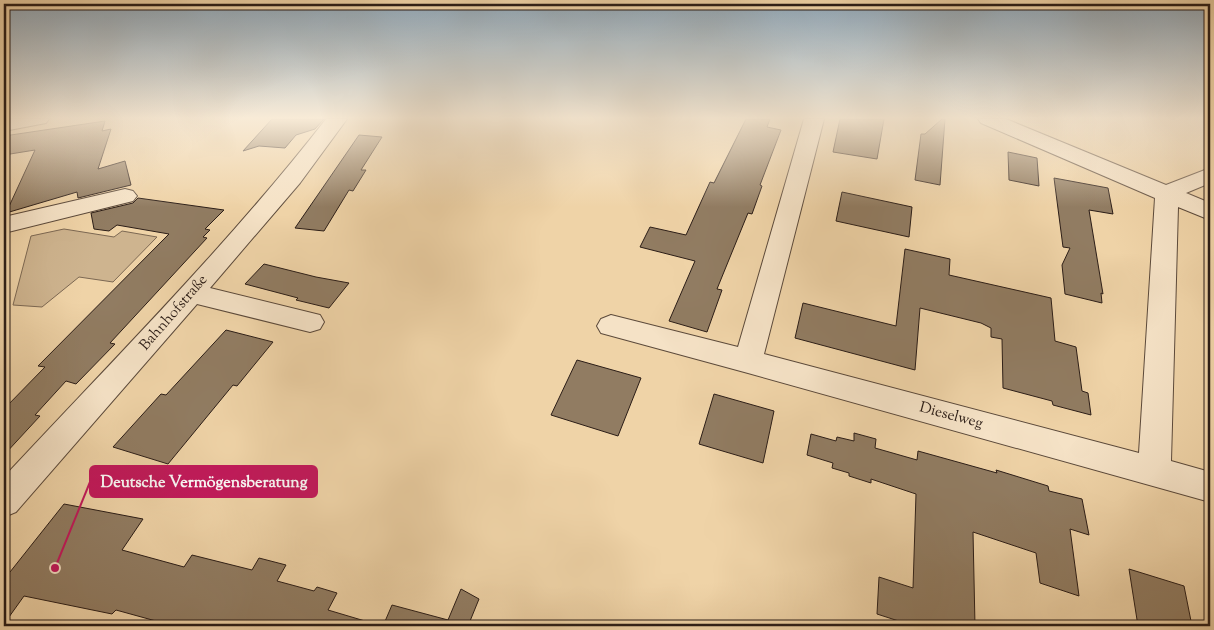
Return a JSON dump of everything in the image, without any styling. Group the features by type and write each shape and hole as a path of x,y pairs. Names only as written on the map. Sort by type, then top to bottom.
{"street":[{"name":"Bahnhofstraße","path":"4,501 191,293 292,178 315,148"},
{"path":"748,360 806,148"},
{"path":"1059,148 1210,212"},
{"path":"1167,193 1210,175"},
{"path":"1154,471 1167,193"},
{"path":"4,224 124,196"},
{"path":"191,293 310,322"},
{"name":"Dieselweg","path":"612,326 748,360 1210,486"}],"shaded area":[{"path":"64,229 114,237 122,231 157,237 113,282 79,277 42,307 13,305 31,236"}],"building":[{"path":"4,148 105,148 98,169 125,161 131,185 78,198 77,192 6,213 35,150 4,155"},
{"path":"350,148 375,148 361,170 366,170 353,191 349,190 324,231 295,228"},
{"path":"731,148 774,148 760,185 762,186 752,214 748,213 717,289 722,290 707,332 669,321 695,261 640,247 650,227 686,235 710,182 714,183"},
{"path":"834,148 879,148 877,159 833,152"},
{"path":"919,148 943,148 940,185 915,180"},
{"path":"1008,152 1037,158 1039,186 1009,180"},
{"path":"1054,178 1108,188 1113,214 1089,210 1103,294 1101,293 1102,303 1065,294 1062,265 1070,248 1063,247"},
{"path":"842,192 912,207 909,237 836,221"},
{"path":"138,198 224,210 205,229 210,230 203,237 207,238 110,343 115,344 76,384 66,381 35,415 40,416 4,455 4,409 45,367 38,366 169,234 117,225 109,231 94,229 91,213 133,203"},
{"path":"905,249 950,259 949,275 1051,298 1055,341 1076,347 1082,391 1088,393 1091,415 1053,405 1052,401 1003,388 1002,339 991,337 991,328 981,323 920,308 915,370 795,338 803,303 896,326"},
{"path":"264,264 349,283 329,308 245,284"},
{"path":"226,330 273,342 237,386 233,385 168,464 113,447 161,394 166,395"},
{"path":"577,360 641,378 618,436 551,415"},
{"path":"714,394 774,411 763,463 699,444"},
{"path":"854,433 876,439 875,448 917,460 918,451 997,473 996,470 1048,486 1049,491 1082,499 1089,535 1070,529 1079,596 1040,583 1036,553 973,532 975,626 914,626 877,614 879,577 913,588 916,494 871,479 871,483 849,476 849,473 832,468 833,463 807,455 811,434 836,441 837,437 854,441"},
{"path":"64,504 143,519 122,550 184,567 192,555 252,570 259,558 286,565 277,581 314,591 317,587 337,593 328,610 365,621 364,626 174,626 116,610 112,614 24,596 4,624 4,570 10,572"},
{"path":"1129,569 1184,586 1192,626 1138,626"},
{"path":"461,589 479,599 468,626 383,626 392,605 448,620"}],"place":[{"name":"Deutsche Vermögensberatung","path":"55,568"}]}
